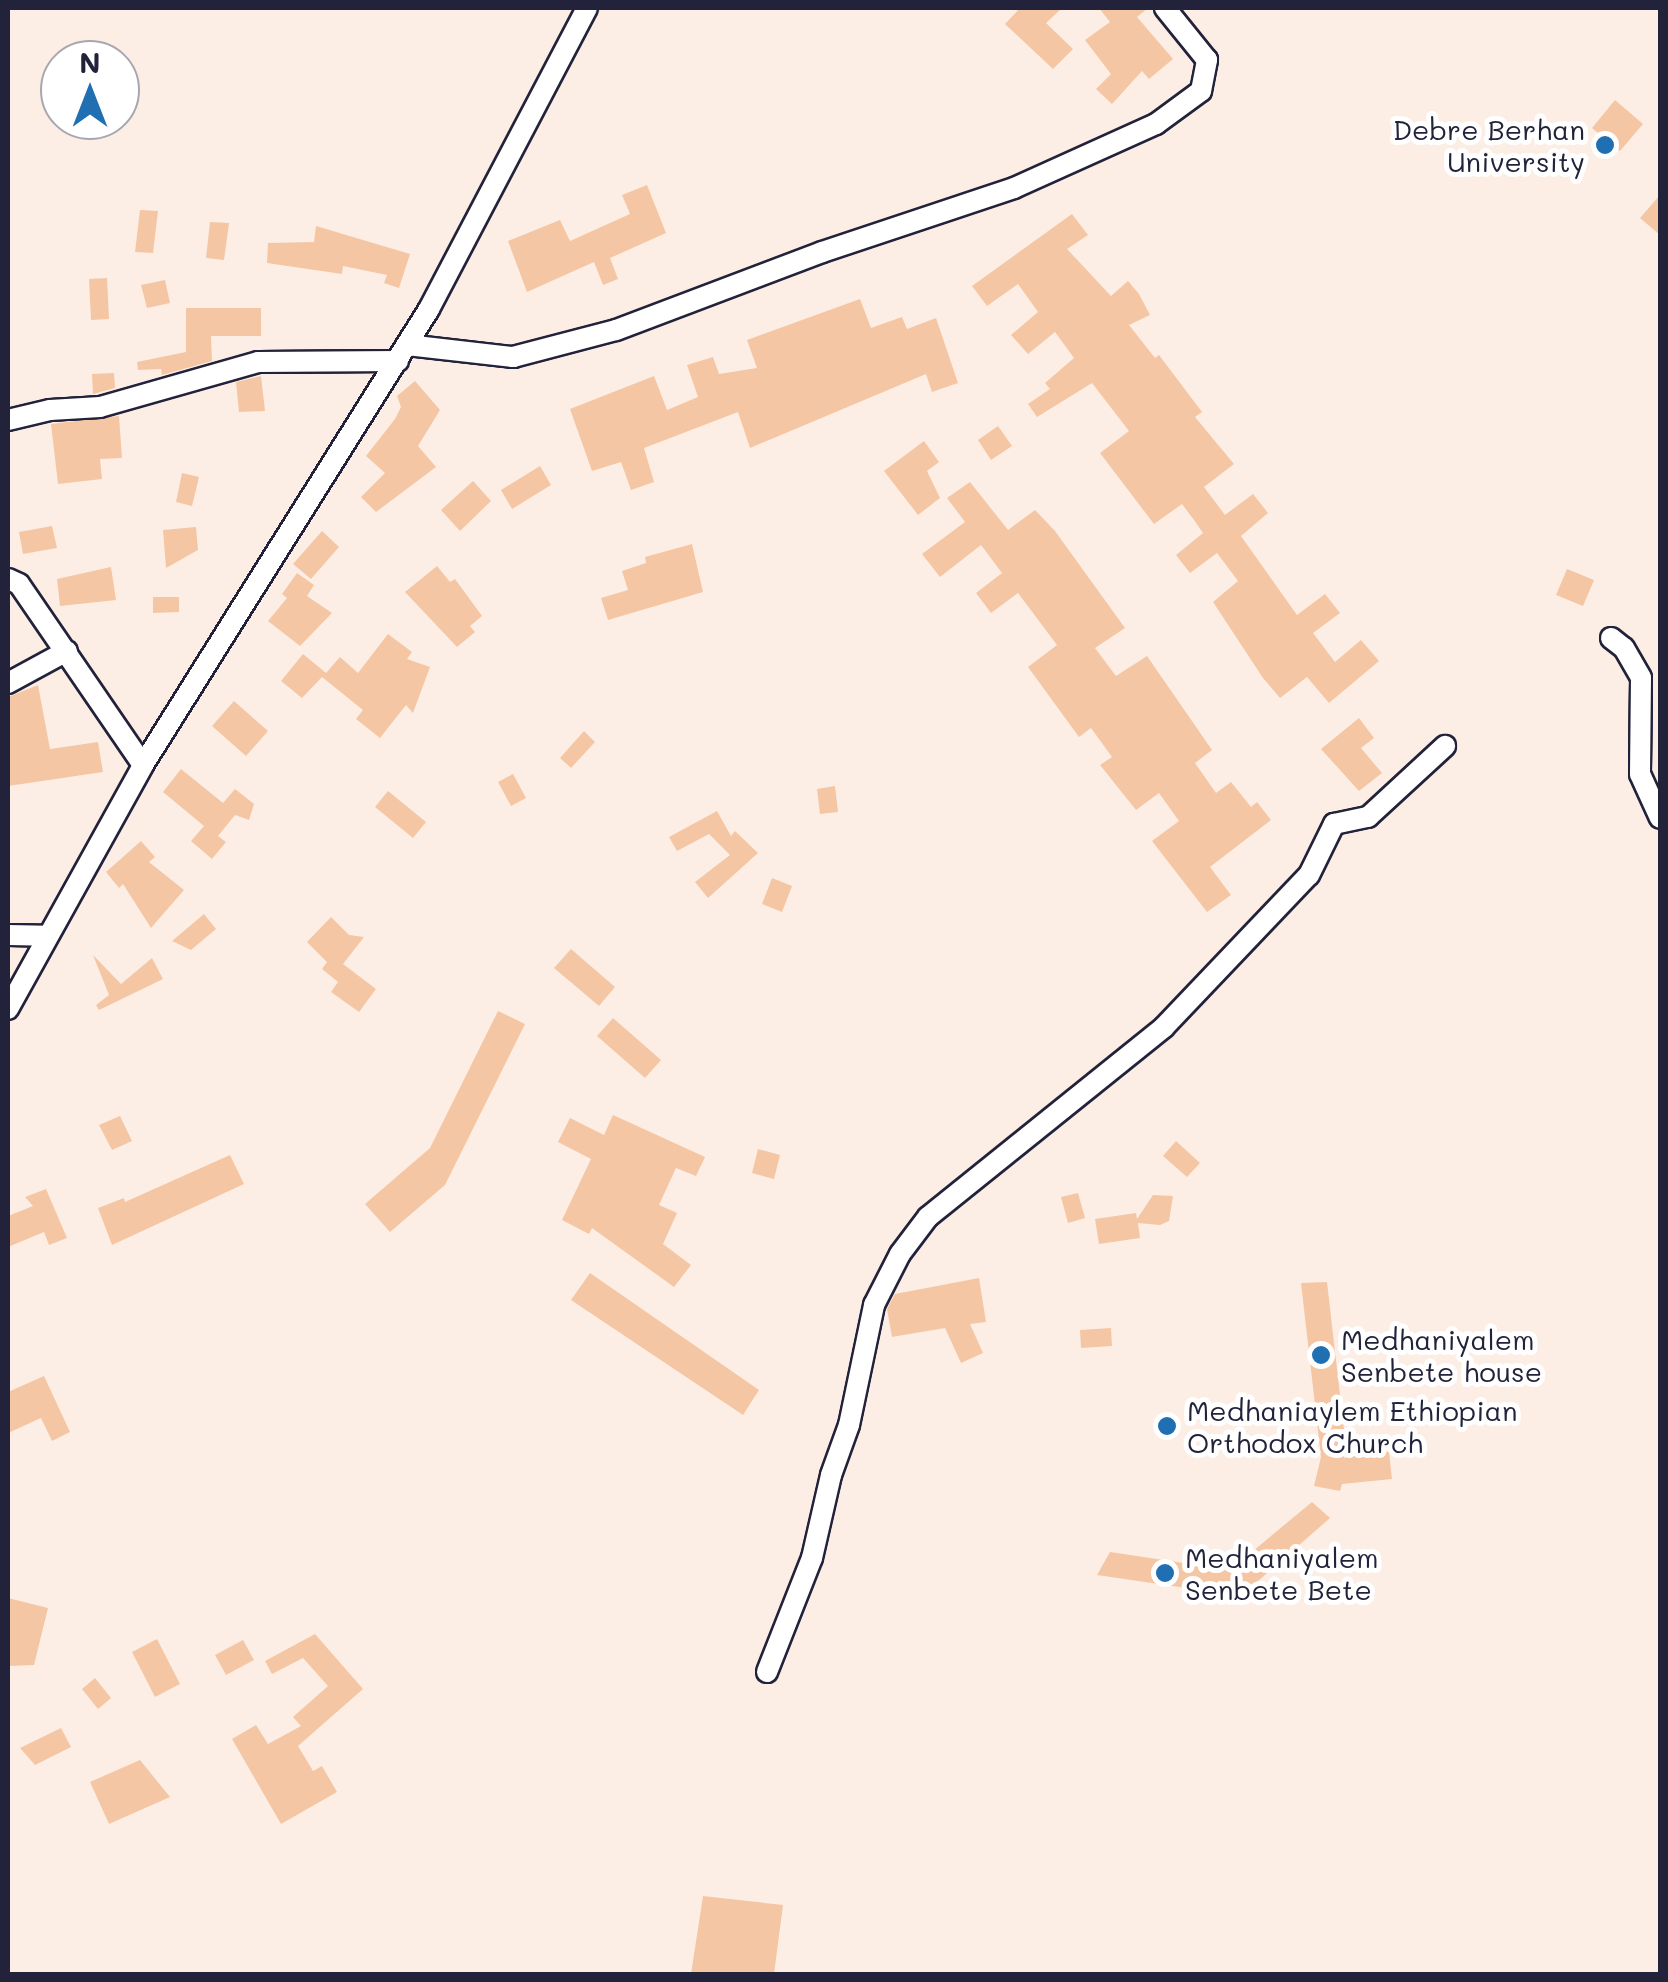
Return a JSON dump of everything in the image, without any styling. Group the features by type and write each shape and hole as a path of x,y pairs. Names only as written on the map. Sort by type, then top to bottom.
{"street":[{"path":"8,1009 143,765 402,353 587,8"},
{"path":"8,420 50,410 100,406 258,362 402,353 512,357 616,330 822,252 1014,188 1156,124 1201,92 1207,60 1166,8"},
{"path":"8,579 20,584 143,765"},
{"path":"1611,638 1624,648 1641,678 1640,774 1660,818"},
{"path":"8,683 66,651"},
{"path":"766,1672 812,1558 831,1475 849,1425 874,1306 900,1254 928,1217 1164,1027 1310,874 1334,824 1368,817 1445,746"},
{"path":"8,935 47,936"}],"building":[{"path":"1020,8 1062,8 1046,23 1073,49 1053,69 1005,24"},
{"path":"1099,8 1148,8 1137,17 1173,59 1149,79 1142,71 1112,104 1096,89 1111,74 1085,40 1110,22"},
{"path":"1615,100 1643,124 1620,151 1592,128"},
{"path":"647,185 666,233 610,258 618,279 603,285 594,262 527,292 508,241 560,220 570,241 630,214 622,195"},
{"path":"1660,195 1660,235 1640,218"},
{"path":"140,210 158,211 153,253 135,252"},
{"path":"1072,214 1088,235 1067,249 1111,296 1128,281 1139,294 1150,315 1129,325 1155,358 1159,355 1202,412 1195,417 1234,464 1204,487 1225,515 1253,494 1268,513 1241,536 1297,615 1325,594 1340,613 1313,633 1335,662 1361,640 1379,661 1329,703 1307,677 1280,698 1263,678 1213,602 1238,581 1217,553 1190,573 1176,555 1203,533 1194,520 1182,504 1154,524 1100,453 1129,431 1092,383 1037,417 1028,404 1050,389 1045,383 1074,358 1055,332 1028,354 1011,335 1038,312 1018,284 987,306 972,286"},
{"path":"210,222 229,223 224,260 206,258"},
{"path":"316,226 410,254 399,288 384,283 387,275 343,266 342,274 267,263 268,243 314,242"},
{"path":"107,278 109,319 91,320 89,279"},
{"path":"165,280 170,303 147,308 141,285"},
{"path":"860,299 871,328 902,317 907,329 936,318 958,383 932,392 926,374 750,448 738,412 644,448 654,482 631,490 621,462 592,471 570,409 654,376 667,410 698,397 687,365 713,357 719,374 757,368 747,340"},
{"path":"186,308 261,308 261,336 211,336 212,361 162,375 161,369 138,370 137,362 186,352"},
{"path":"114,373 115,388 93,394 92,374"},
{"path":"261,376 265,411 239,412 236,382"},
{"path":"415,381 440,410 418,446 436,467 376,512 361,497 385,473 366,456 395,419 401,407 397,396"},
{"path":"119,416 122,458 100,459 102,479 58,484 51,424"},
{"path":"998,426 1012,446 991,460 978,440"},
{"path":"924,441 939,462 927,471 940,498 918,515 884,471"},
{"path":"540,466 551,485 512,509 501,490"},
{"path":"182,473 199,477 192,506 176,502"},
{"path":"473,481 491,501 460,531 441,510"},
{"path":"970,482 1008,530 1035,510 1055,531 1125,628 1095,648 1116,676 1147,656 1212,750 1195,763 1216,793 1231,782 1251,807 1257,802 1271,820 1210,867 1231,895 1207,912 1152,841 1179,821 1159,793 1136,810 1100,765 1112,757 1091,728 1079,737 1028,667 1057,645 1018,593 991,613 976,593 1002,573 981,545 940,577 922,554 965,522 947,498"},
{"path":"52,526 57,548 23,554 19,532"},
{"path":"196,527 198,550 166,568 163,530"},
{"path":"322,531 339,547 311,579 293,564"},
{"path":"692,544 703,592 608,620 601,598 628,590 622,571 646,563 645,557"},
{"path":"437,566 450,582 455,579 482,616 470,626 475,632 457,647 405,592"},
{"path":"111,567 116,600 60,606 57,579"},
{"path":"1567,569 1594,580 1583,606 1556,595"},
{"path":"297,573 314,585 307,596 332,613 300,646 268,621 287,598 282,594"},
{"path":"153,597 179,597 179,612 153,613"},
{"path":"388,634 412,652 407,659 430,667 413,713 406,705 380,738 356,719 363,710 322,677 302,698 281,681 303,654 326,673 340,657 358,673"},
{"path":"38,685 50,749 98,742 103,772 8,786 8,697"},
{"path":"234,701 268,731 246,756 212,726"},
{"path":"1359,718 1374,738 1361,748 1382,773 1359,791 1321,749"},
{"path":"584,731 595,742 571,768 560,758"},
{"path":"181,769 223,803 235,789 254,804 249,820 235,815 218,836 226,842 212,859 191,841 204,826 163,792"},
{"path":"513,774 526,798 511,806 498,782"},
{"path":"835,786 838,812 820,814 817,789"},
{"path":"388,791 426,822 413,838 375,807"},
{"path":"717,811 731,836 735,831 758,853 708,898 695,882 730,855 709,834 677,851 669,837"},
{"path":"141,841 155,857 149,862 184,890 151,928 123,884 119,888 106,872"},
{"path":"772,878 792,886 782,912 762,904"},
{"path":"204,914 216,929 191,950 172,941"},
{"path":"331,917 349,935 364,937 343,964 376,989 359,1012 331,992 338,982 322,969 327,962 307,942"},
{"path":"571,949 615,987 599,1006 554,968"},
{"path":"93,955 121,984 152,958 163,979 99,1010 96,1005 109,995"},
{"path":"498,1011 525,1024 445,1185 390,1232 365,1204 430,1148"},
{"path":"613,1018 661,1060 645,1078 597,1036"},
{"path":"613,1115 705,1157 696,1176 676,1168 659,1205 677,1213 663,1244 691,1265 674,1287 592,1228 589,1234 562,1220 591,1159 558,1142 570,1118 604,1135"},
{"path":"120,1116 132,1141 112,1150 99,1125"},
{"path":"1176,1141 1200,1163 1187,1177 1163,1156"},
{"path":"758,1149 780,1155 774,1179 752,1173"},
{"path":"230,1155 244,1184 112,1245 98,1208 124,1198 125,1202"},
{"path":"46,1189 67,1238 49,1245 44,1232 8,1247 8,1216 33,1206 25,1197"},
{"path":"1078,1193 1085,1218 1068,1223 1061,1197"},
{"path":"1153,1195 1173,1196 1169,1221 1160,1225 1138,1223 1140,1238 1099,1244 1095,1219 1136,1213 1137,1219"},
{"path":"590,1273 759,1390 743,1415 571,1300"},
{"path":"979,1278 986,1322 970,1324 983,1353 961,1363 945,1328 892,1337 887,1309 895,1294"},
{"name":"Medhaniyalem Senbete house","path":"1327,1282 1347,1456 1389,1452 1392,1479 1342,1484 1340,1491 1314,1486 1321,1457 1301,1283"},
{"path":"1111,1328 1112,1346 1081,1348 1080,1330"},
{"path":"44,1376 70,1432 52,1441 41,1418 8,1433 8,1392"},
{"path":"1312,1502 1330,1518 1241,1596 1097,1575 1110,1552 1230,1570"},
{"path":"8,1598 48,1608 34,1665 8,1666"},
{"path":"315,1634 363,1689 298,1746 313,1771 322,1766 337,1792 281,1824 232,1739 256,1725 268,1744 301,1726 293,1717 328,1686 303,1658 272,1674 265,1661"},
{"path":"157,1639 180,1684 155,1697 132,1652"},
{"path":"243,1640 254,1660 226,1675 215,1655"},
{"path":"95,1678 111,1698 98,1709 82,1689"},
{"path":"61,1728 71,1747 35,1765 20,1748"},
{"path":"140,1760 170,1797 109,1824 90,1782"},
{"path":"703,1896 783,1905 774,1974 691,1974"}],"place":[{"name":"Debre Berhan University","path":"1605,145"},
{"name":"Medhaniyalem Senbete house","path":"1321,1355"},
{"name":"Medhaniaylem Ethiopian Orthodox Church","path":"1167,1426"},
{"name":"Medhaniyalem Senbete Bete","path":"1165,1573"}]}
